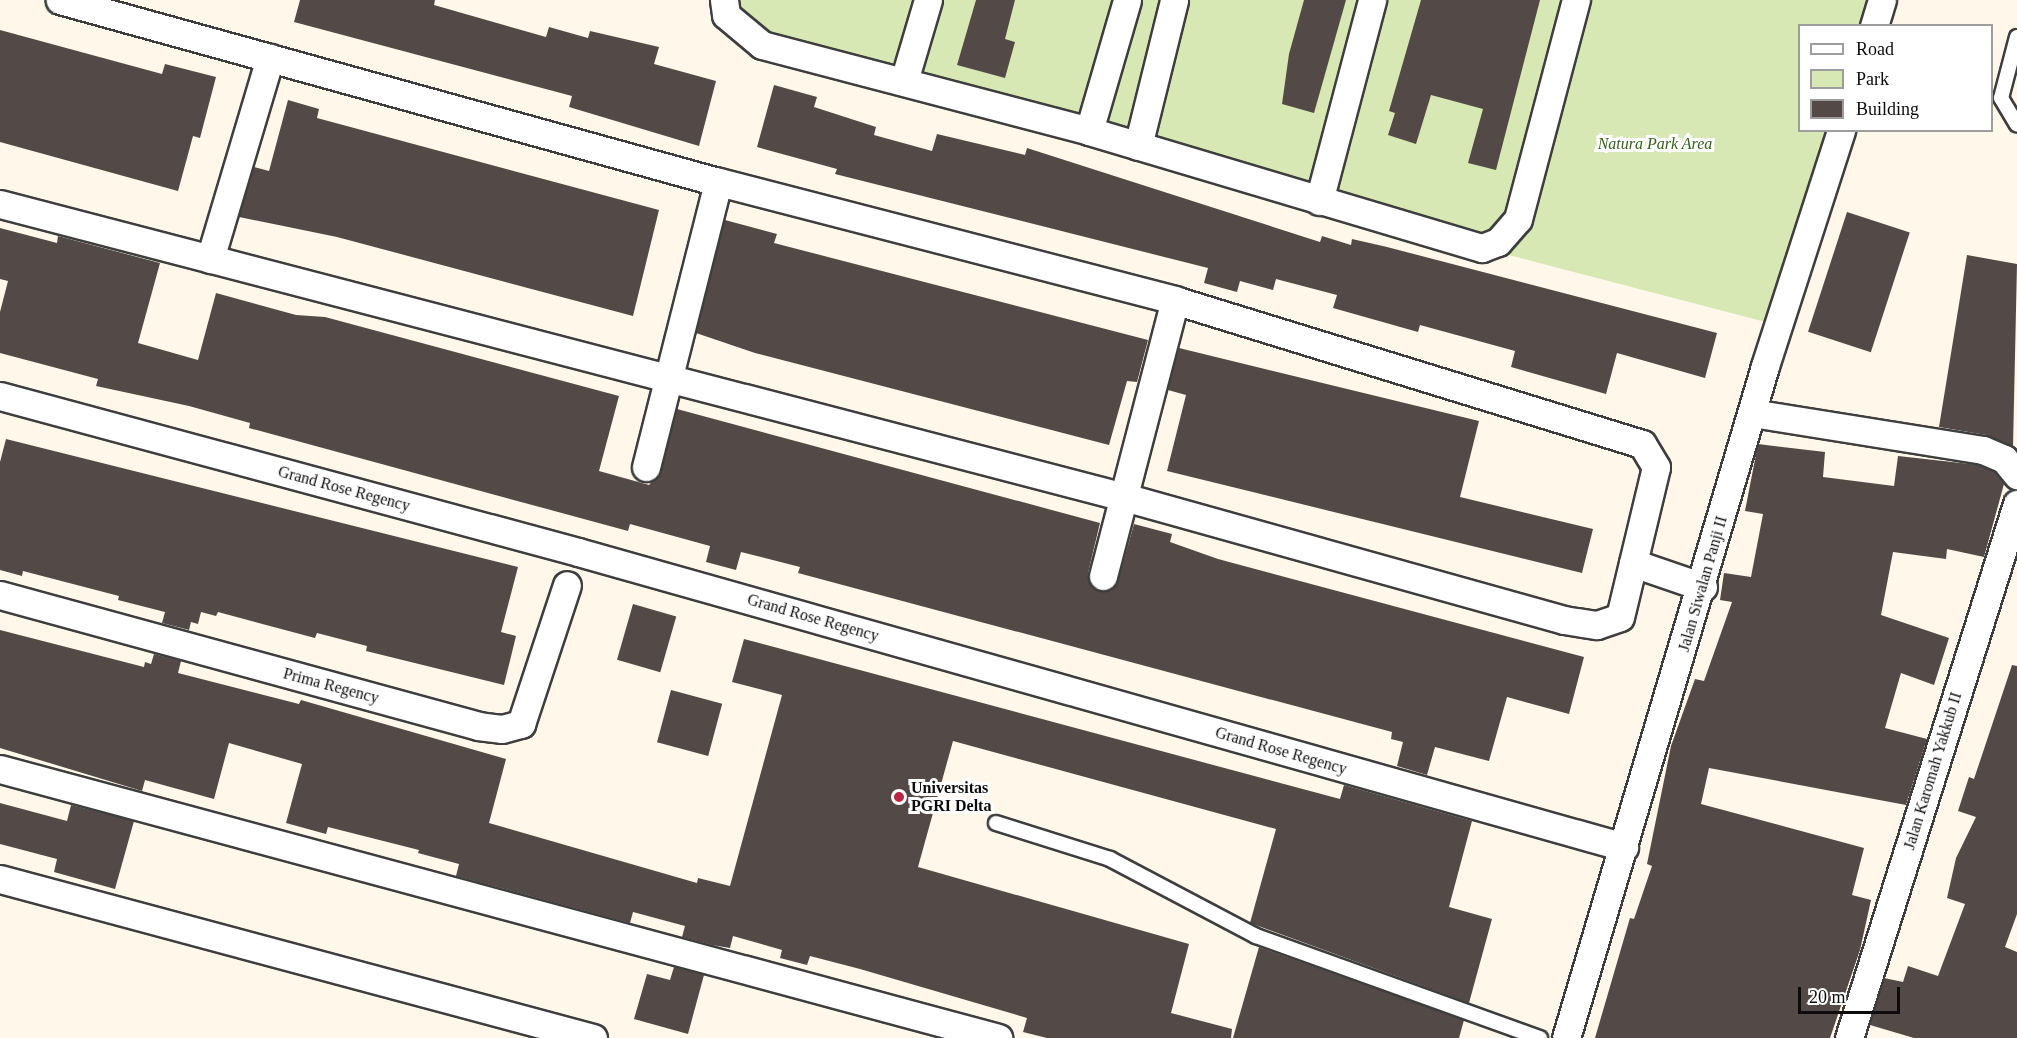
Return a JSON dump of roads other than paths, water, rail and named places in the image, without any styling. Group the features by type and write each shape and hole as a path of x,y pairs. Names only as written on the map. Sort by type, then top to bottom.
{"street":[{"path":"0,204 1124,497 1596,626 1620,617 1656,467 1642,444 1175,300 718,182 60,0"},
{"path":"724,0 726,15 762,45 1089,131 1482,248 1498,242 1518,219 1576,0"},
{"path":"904,81 928,0"},
{"path":"1089,131 1127,0"},
{"path":"1138,146 1174,0"},
{"path":"1319,201 1372,0"},
{"path":"1875,24 1882,0"},
{"path":"210,259 270,58"},
{"name":"Jalan Siwalan Panji II","path":"1566,1038 1703,587 1752,413 1839,132"},
{"path":"645,467 718,182"},
{"path":"1103,576 1175,300"},
{"name":"Grand Rose Regency","path":"0,396 578,552 1624,848"},
{"path":"1752,413 1983,450 2004,459 2017,475"},
{"name":"Jalan Karomah Yakkub II","path":"1849,1038 2017,504"},
{"path":"1633,563 1703,587"},
{"name":"Prima Regency","path":"0,595 478,726 502,729 520,724 567,585"},
{"path":"0,769 998,1038"},
{"path":"0,879 593,1038"}],"lane":[{"path":"2017,37 2001,98 2017,125"},
{"path":"996,823 1110,859 1256,936 1540,1038"}],"place":[{"name":"Universitas PGRI Delta","path":"899,797"}],"park label":[{"name":"Natura Park Area","path":"1655,144"}]}
